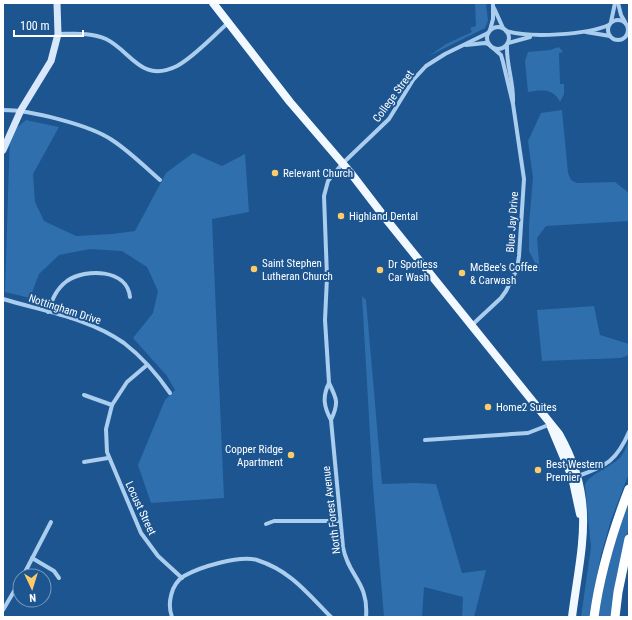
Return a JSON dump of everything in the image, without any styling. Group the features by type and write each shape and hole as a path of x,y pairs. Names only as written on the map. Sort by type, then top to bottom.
{"highway":[{"path":"594,617 603,568 616,521 629,489"},
{"path":"615,617 618,592 629,539"}],"main road":[{"path":"213,3 290,102 342,164 560,434 578,476 584,503 582,518 581,564 572,617"},
{"path":"551,424 572,477 582,518"}],"street":[{"path":"3,150 21,110 51,61 58,34 57,3"},
{"path":"489,32 496,28 520,35 583,32 610,36 619,40 628,35 629,30 621,15 617,3"},
{"path":"610,36 608,31 617,3"},
{"path":"493,4 498,19 509,36 507,44"},
{"path":"493,4 493,19 487,40 491,46 500,49 507,44 537,35"},
{"path":"583,32 610,24 616,20 627,24"},
{"path":"58,34 98,36 116,45 139,66 150,70 162,70 173,68 183,63 228,23"},
{"name":"College Street","path":"342,164 389,120 413,80 426,66 445,54 464,46 489,32"},
{"name":"College Street","path":"464,46 485,43 491,46"},
{"name":"Blue Jay Drive","path":"507,44 508,64 514,88 513,104"},
{"name":"Blue Jay Drive","path":"472,325 501,298 510,285 517,269 524,180 513,104 503,62 500,55 491,46"},
{"path":"3,110 21,110 92,130 104,135 123,148 160,180"},
{"name":"North Forest Avenue","path":"342,164 328,181 324,196 327,277 325,320 329,383 324,398 325,408 331,420 340,521 345,556 363,588 366,600 366,617"},
{"path":"48,312 53,297 61,286 72,278 85,274 102,274 116,277 128,288 130,297"},
{"name":"Nottingham Drive","path":"3,299 84,322 105,332 124,343 148,365 170,393"},
{"name":"Locust Street","path":"148,365 127,382 112,405 106,429 108,458 141,533 158,556 182,578"},
{"name":"North Forest Avenue","path":"329,383 336,397 337,405 331,420"},
{"path":"84,395 112,405"},
{"path":"425,440 528,433 551,424"},
{"path":"578,476 609,463 618,453 629,432"},
{"path":"84,462 108,458"},
{"path":"266,524 274,521 340,521"},
{"path":"27,568 51,522"},
{"path":"32,558 54,571 59,578"},
{"path":"172,617 169,601 174,589 182,578 195,572 232,560 244,558 258,560 295,580 331,617"},
{"path":"3,610 12,595"}],"shaded area":[{"path":"475,3 486,3 488,21 485,28 429,56 446,44 472,32 470,28 476,26"},
{"path":"559,47 563,52 559,53 560,84 564,84 564,94 560,102 554,94 547,91 528,92 525,61 528,52 550,50"},
{"path":"562,110 568,173 571,180 577,183 615,182 629,193 629,221 546,226 537,238 540,273 529,251 529,224 533,178 528,141 541,113"},
{"path":"26,120 59,127 33,174 35,202 44,221 76,236 135,231 166,173 193,153 222,166 245,154 249,212 212,219 224,498 151,503 138,465 165,400 175,390 167,376 133,338 153,313 158,291 147,267 122,251 90,249 59,255 39,274 30,298 5,292 10,133"},
{"path":"362,296 366,300 382,484 436,484 462,573 486,570 474,617 462,617 463,597 424,587 422,617 384,617 373,487"},
{"path":"594,306 600,335 629,344 629,355 621,358 542,361 537,310"},
{"path":"629,440 629,473 611,520 601,555 589,617 581,617 591,547 585,485 591,477 613,463 622,455"},
{"path":"629,498 629,527 616,578 612,617 598,617 609,562"}],"place":[{"name":"Relevant Church","path":"275,173"},
{"name":"Highland Dental","path":"341,216"},
{"name":"Saint Stephen Lutheran Church","path":"254,269"},
{"name":"Dr Spotless Car Wash","path":"380,270"},
{"name":"McBee's Coffee & Carwash","path":"462,273"},
{"name":"Home2 Suites","path":"488,407"},
{"name":"Copper Ridge Apartment","path":"291,455"},
{"name":"Best Western Premier","path":"538,470"}]}
